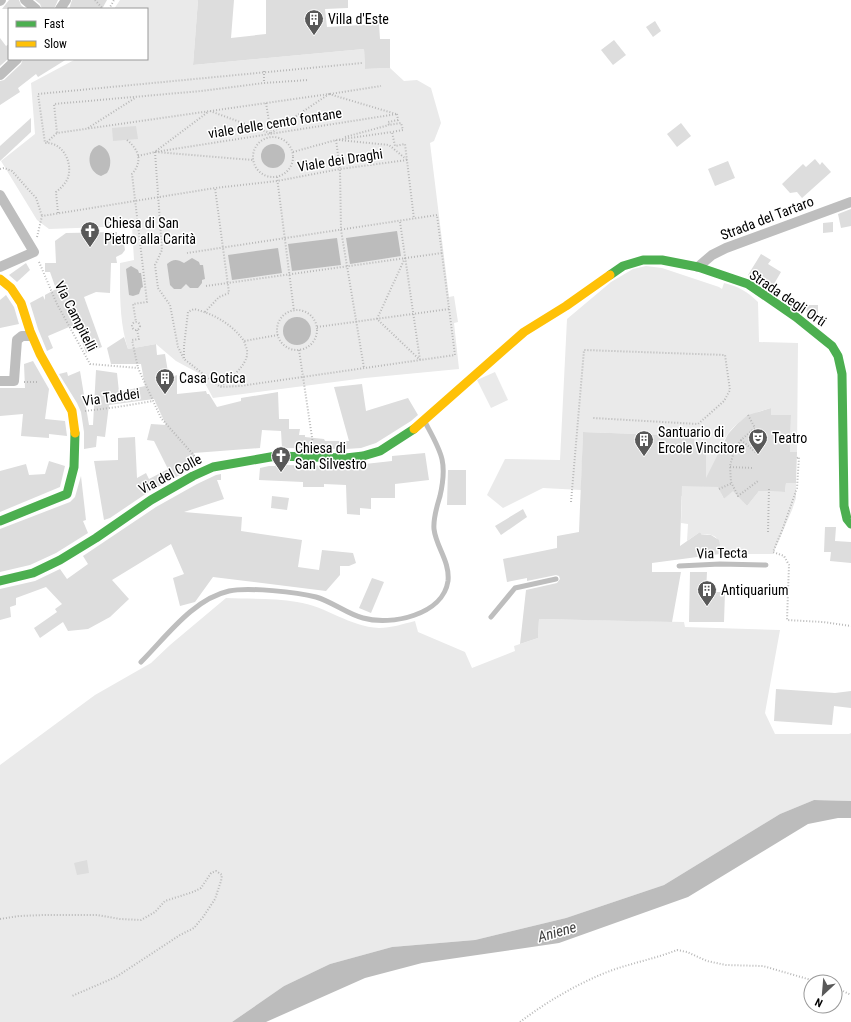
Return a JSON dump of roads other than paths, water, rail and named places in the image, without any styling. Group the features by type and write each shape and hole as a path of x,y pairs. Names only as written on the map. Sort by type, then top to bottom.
{"street":[{"path":"25,0 35,8"},
{"path":"0,76 16,60"},
{"path":"0,195 34,252 0,267"},
{"name":"Strada del Tartaro","path":"698,267 712,255 726,248 851,202"},
{"name":"Strada degli Orti","path":"503,350 524,332 566,306 623,266 638,261 655,259 698,267 751,286 805,323 835,350 840,362 842,380 844,506 847,519 851,524"},
{"path":"0,279 10,287 20,301 31,336 72,412 74,422 75,458 69,490 66,494 0,521"},
{"path":"0,381 14,381 17,340 22,336 31,336"},
{"name":"Via del Colle","path":"0,581 33,573 60,560 96,538 147,502 206,470 220,465 269,457 352,458 376,453 404,437 424,421 503,350"}],"lane":[{"path":"141,662 192,611 206,600 225,592 244,590 308,595 325,600 362,618 374,621 389,621 412,616 431,608 437,603 446,587 448,577 445,559 434,528 443,480 443,462 439,449 424,421"},
{"name":"Via Tecta","path":"679,566 720,564 766,565"},
{"path":"491,617 515,588 556,579"}],"water":[{"path":"273,144 282,147 285,156 282,165 273,168 264,165 261,156 264,147"},
{"path":"99,145 106,150 110,157 109,169 107,173 101,176 96,174 93,170 90,161 91,151"},
{"path":"397,231 401,256 350,264 346,238"},
{"path":"337,238 341,265 292,271 288,244"},
{"path":"278,248 282,273 232,280 228,255"},
{"path":"192,258 199,262 200,265 203,265 205,279 202,280 202,283 198,288 190,288 186,284 181,289 174,289 170,285 167,264 175,260 184,263"},
{"path":"131,266 141,273 143,287 141,288 139,294 133,296 129,295 126,269"},
{"path":"297,317 307,321 311,331 307,341 297,345 287,341 283,331 287,321"},
{"name":"Aniene","path":"814,800 851,801 851,818 838,818 808,824 688,897 559,943 422,963 365,978 266,1022 232,1022 284,986 330,964 392,947 475,940 566,918 664,885 780,814"}],"place":[{"name":"Villa d'Este","path":"314,36"},
{"name":"Chiesa di San Pietro alla Carità","path":"90,248"},
{"name":"Casa Gotica","path":"165,395"},
{"name":"Teatro","path":"758,455"},
{"name":"Santuario di Ercole Vincitore","path":"644,457"},
{"name":"Chiesa di San Silvestro","path":"281,473"},
{"name":"Antiquarium","path":"707,607"}]}
